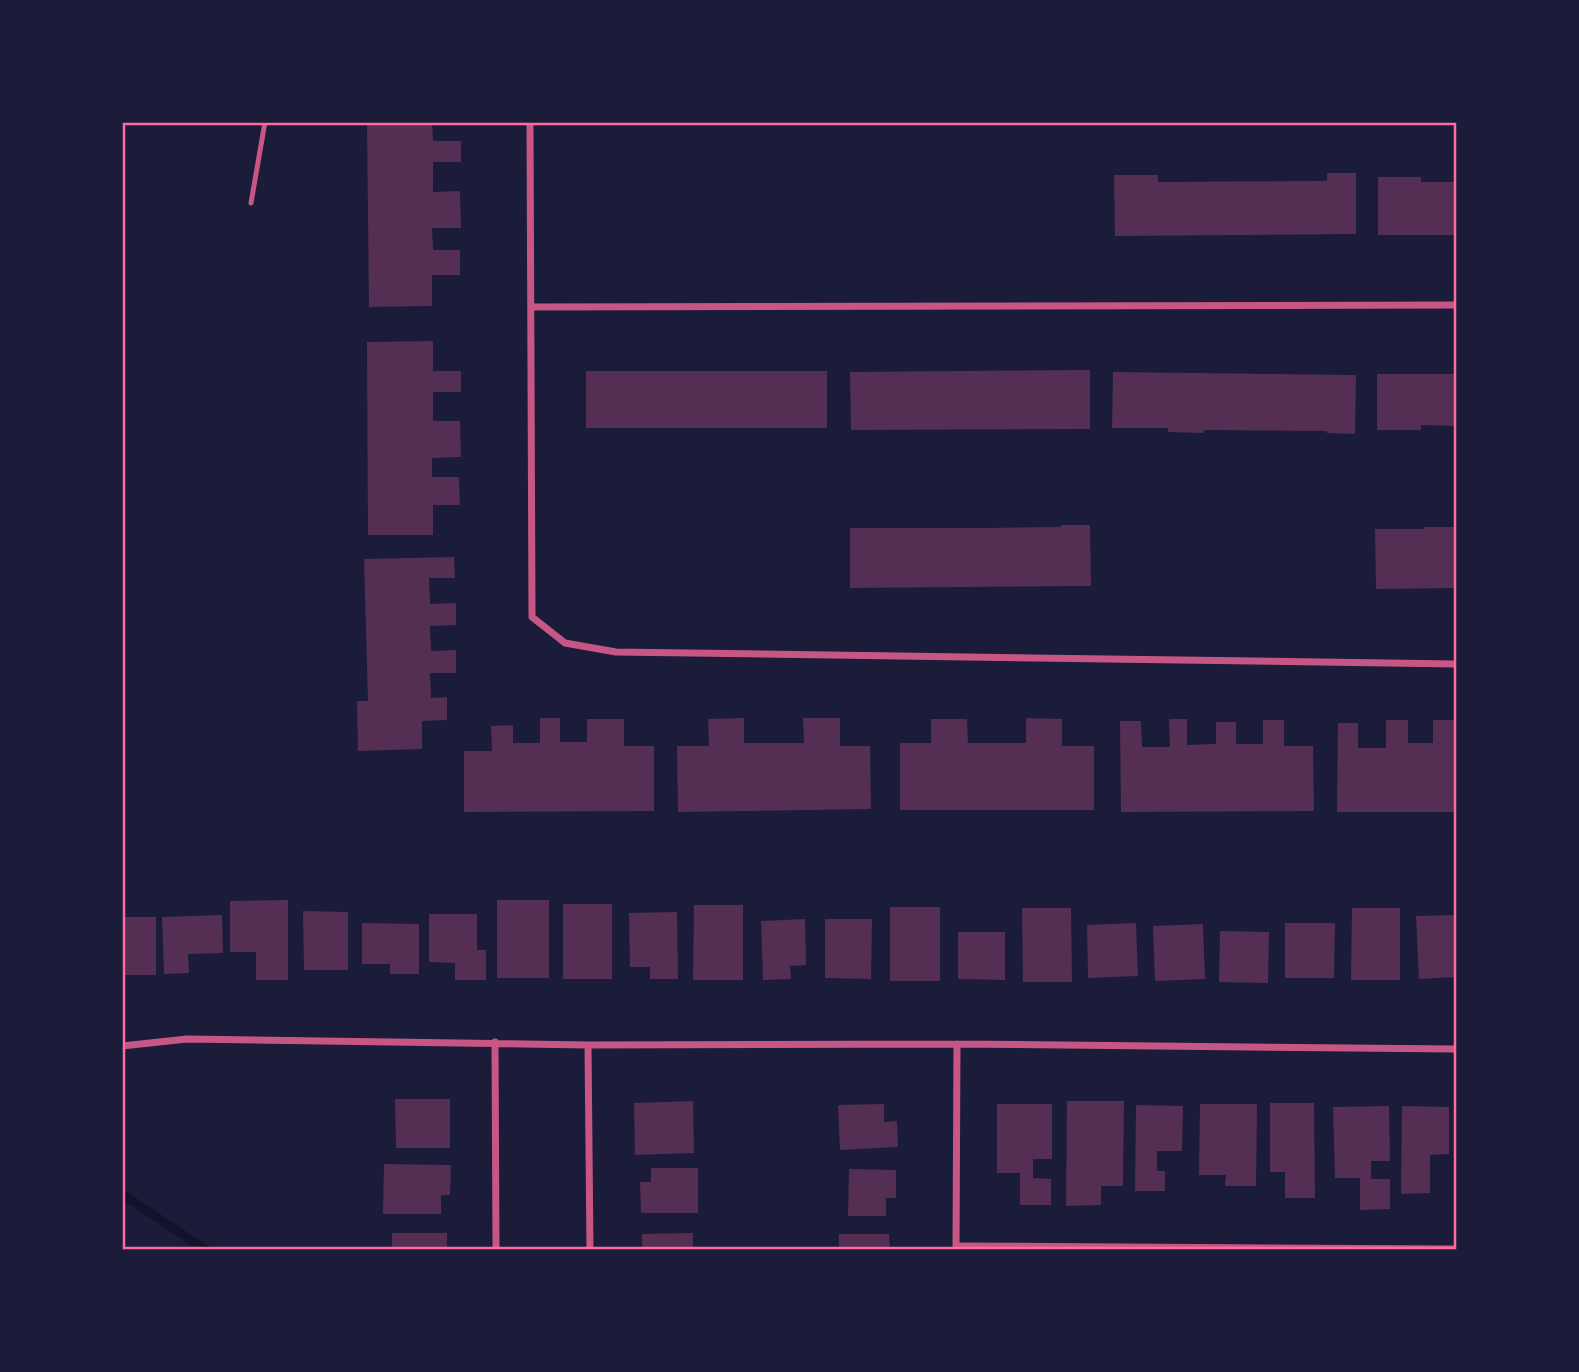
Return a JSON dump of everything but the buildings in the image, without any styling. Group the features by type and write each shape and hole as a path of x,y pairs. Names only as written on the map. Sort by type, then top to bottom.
{"street":[{"path":"530,122 532,617 565,643 616,652 1457,664"},
{"path":"531,307 1457,305"},
{"path":"122,1046 187,1039 588,1045 957,1044 1457,1049"},
{"path":"495,1042 496,1250"},
{"path":"956,1247 957,1044"},
{"path":"588,1045 590,1250"}],"lane":[{"path":"251,203 265,122"},
{"path":"956,1247 1457,1248"}],"waterway":[{"path":"122,1194 206,1250"}]}
